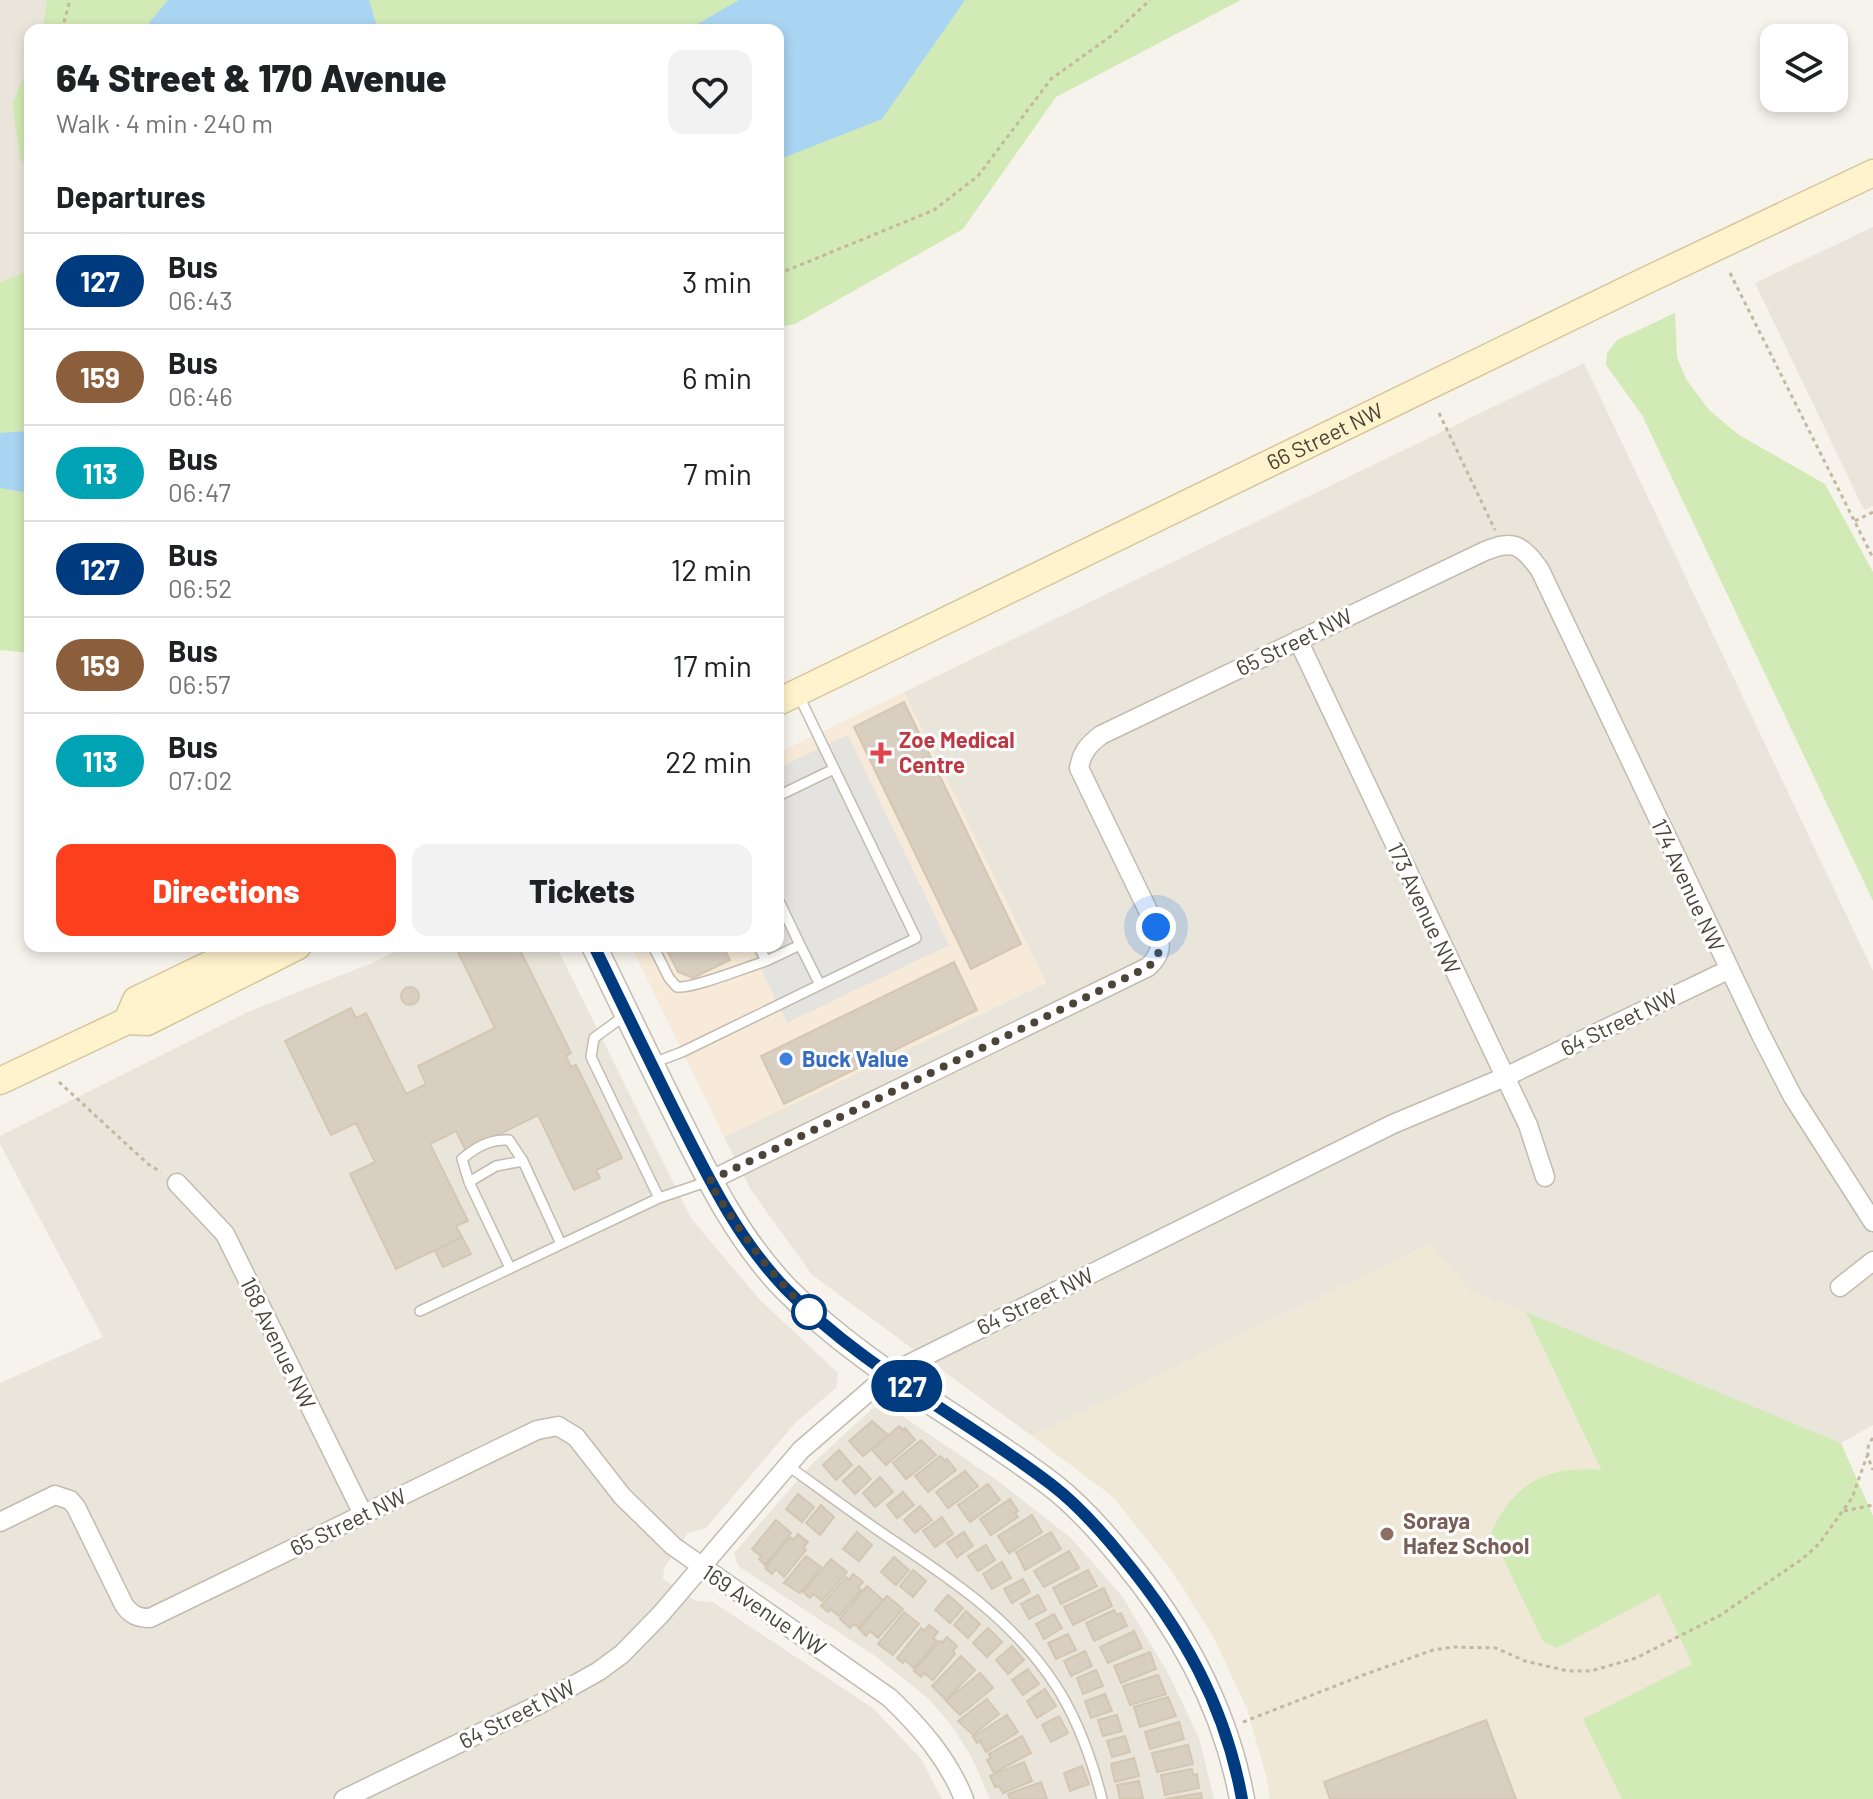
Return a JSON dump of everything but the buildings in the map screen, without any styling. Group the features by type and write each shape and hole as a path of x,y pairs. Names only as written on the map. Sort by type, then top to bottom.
{"main road":[{"name":"66 Street NW","path":"788,698 1873,173"},
{"path":"127,1021 136,1000 236,952"},
{"path":"0,1081 127,1021 147,1022 286,952"}],"street":[{"name":"65 Street NW","path":"709,1181 1148,967 1157,959 1161,948 1156,927 1084,782 1079,768 1081,756 1089,744 1101,735 1298,640 1508,544"},
{"name":"174 Avenue NW","path":"1508,544 1529,555 1540,570 1728,970 1793,1097 1873,1222"},
{"name":"173 Avenue NW","path":"1298,640 1528,1125 1545,1177"},
{"path":"597,952 709,1181 732,1219 782,1285 836,1336 1054,1486 1110,1542 1170,1620 1204,1680 1235,1764 1242,1799"},
{"name":"64 Street NW","path":"344,1799 540,1704 599,1671 642,1635 787,1465 824,1428 889,1374 1393,1124 1505,1077 1728,970"},
{"name":"168 Avenue NW","path":"177,1183 225,1234 363,1514"},
{"path":"1840,1287 1873,1261"},
{"name":"65 Street NW","path":"0,1522 55,1495 62,1496 76,1507 129,1612 139,1618 150,1618 537,1430 558,1426"},
{"name":"169 Avenue NW","path":"558,1426 576,1437 639,1515 700,1567 890,1698 942,1755 964,1799"}],"lane":[{"path":"651,1063 682,1052 916,938 834,769 788,698"},
{"path":"784,793 834,769"},
{"path":"784,912 820,985"},
{"path":"656,952 677,987 688,988 766,961 800,945"},
{"path":"762,952 766,961"},
{"path":"627,1014 594,1038 591,1057 659,1198"},
{"path":"510,1268 469,1182 462,1159 472,1150 496,1139 509,1140 523,1161 561,1244"},
{"path":"469,1182 496,1166 523,1161"},
{"path":"420,1311 659,1198 709,1181"},
{"path":"787,1465 961,1586 991,1611 1055,1685 1071,1714 1102,1799"}],"path":[{"path":"64,24 70,0"},
{"path":"784,272 934,210 978,176 1051,79 1111,36 1150,0"},
{"path":"1730,273 1873,558"},
{"path":"1439,413 1489,515 1508,544"},
{"path":"1855,521 1873,512"},
{"path":"59,1082 148,1164 177,1183"},
{"path":"1243,1722 1433,1650 1496,1648 1545,1668 1568,1671 1591,1671 1636,1658 1719,1616 1801,1560 1819,1544 1852,1498 1867,1456 1867,1446 1873,1438"},
{"path":"1867,1456 1873,1470"},
{"path":"1844,1511 1873,1505"}],"shaded area":[{"path":"0,0 47,0 43,24 24,24 24,77 12,103 20,158 24,163 24,272 0,282"},
{"path":"1873,227 1873,506 1864,510 1755,283"},
{"path":"1584,363 1873,971 1873,1425 1841,1443 1471,1291 1430,1244 1032,1436 812,1275 751,1190 724,1137 1046,983 904,692"},
{"path":"904,692 1046,983 724,1137 634,952 784,952 784,750"},
{"path":"848,735 949,945 787,1023 753,952 784,952 784,765"},
{"path":"394,952 559,952 691,1218 760,1300 838,1373 836,1388 796,1422 706,1528 688,1533 664,1568 663,1579 696,1601 713,1602 874,1709 921,1759 942,1799 0,1799 0,1383 103,1337 0,1144 0,1136 252,1010"},
{"name":"Soraya Hafez School","path":"1431,1244 1471,1291 1526,1312 1756,1799 1270,1799 1247,1709 1214,1638 1172,1571 1113,1497 1032,1436"},
{"path":"886,1405 998,1481 1071,1538 1122,1596 1169,1675 1199,1738 1214,1799 990,1799 971,1756 929,1699 875,1656 738,1566 734,1553 812,1464 872,1409"}],"green space":[{"path":"47,0 1241,0 1056,97 963,229 795,324 784,326 784,24 43,24"},
{"path":"24,77 24,163 20,159 12,103"},
{"path":"24,272 24,652 0,650 0,282"},
{"path":"1675,313 1677,357 1686,379 1709,410 1739,435 1825,484 1873,572 1873,901 1642,415 1606,365 1607,353 1617,340"},
{"path":"1526,1312 1841,1443 1873,1516 1873,1799 1622,1799 1583,1719 1692,1664 1659,1594 1557,1648 1543,1641 1491,1533 1510,1501 1534,1481 1565,1471 1601,1470"}],"water":[{"path":"168,0 369,0 376,24 149,24"},
{"path":"739,0 965,0 882,119 784,158 784,24 697,24"},
{"path":"24,431 24,492 0,488 0,433"}],"bus line":[{"name":"127","path":"597,952 709,1181 755,1252 811,1314 862,1357 1054,1486 1110,1542 1162,1609 1204,1680 1229,1744 1242,1799"}],"place":[{"name":"Zoe Medical Centre","path":"881,753"},
{"name":"Buck Value","path":"786,1059"},
{"name":"Soraya Hafez School","path":"1387,1534"}],"route":[{"path":"809,1312 811,1314 755,1252 709,1181 1148,967 1157,959 1161,948 1156,927"}]}
